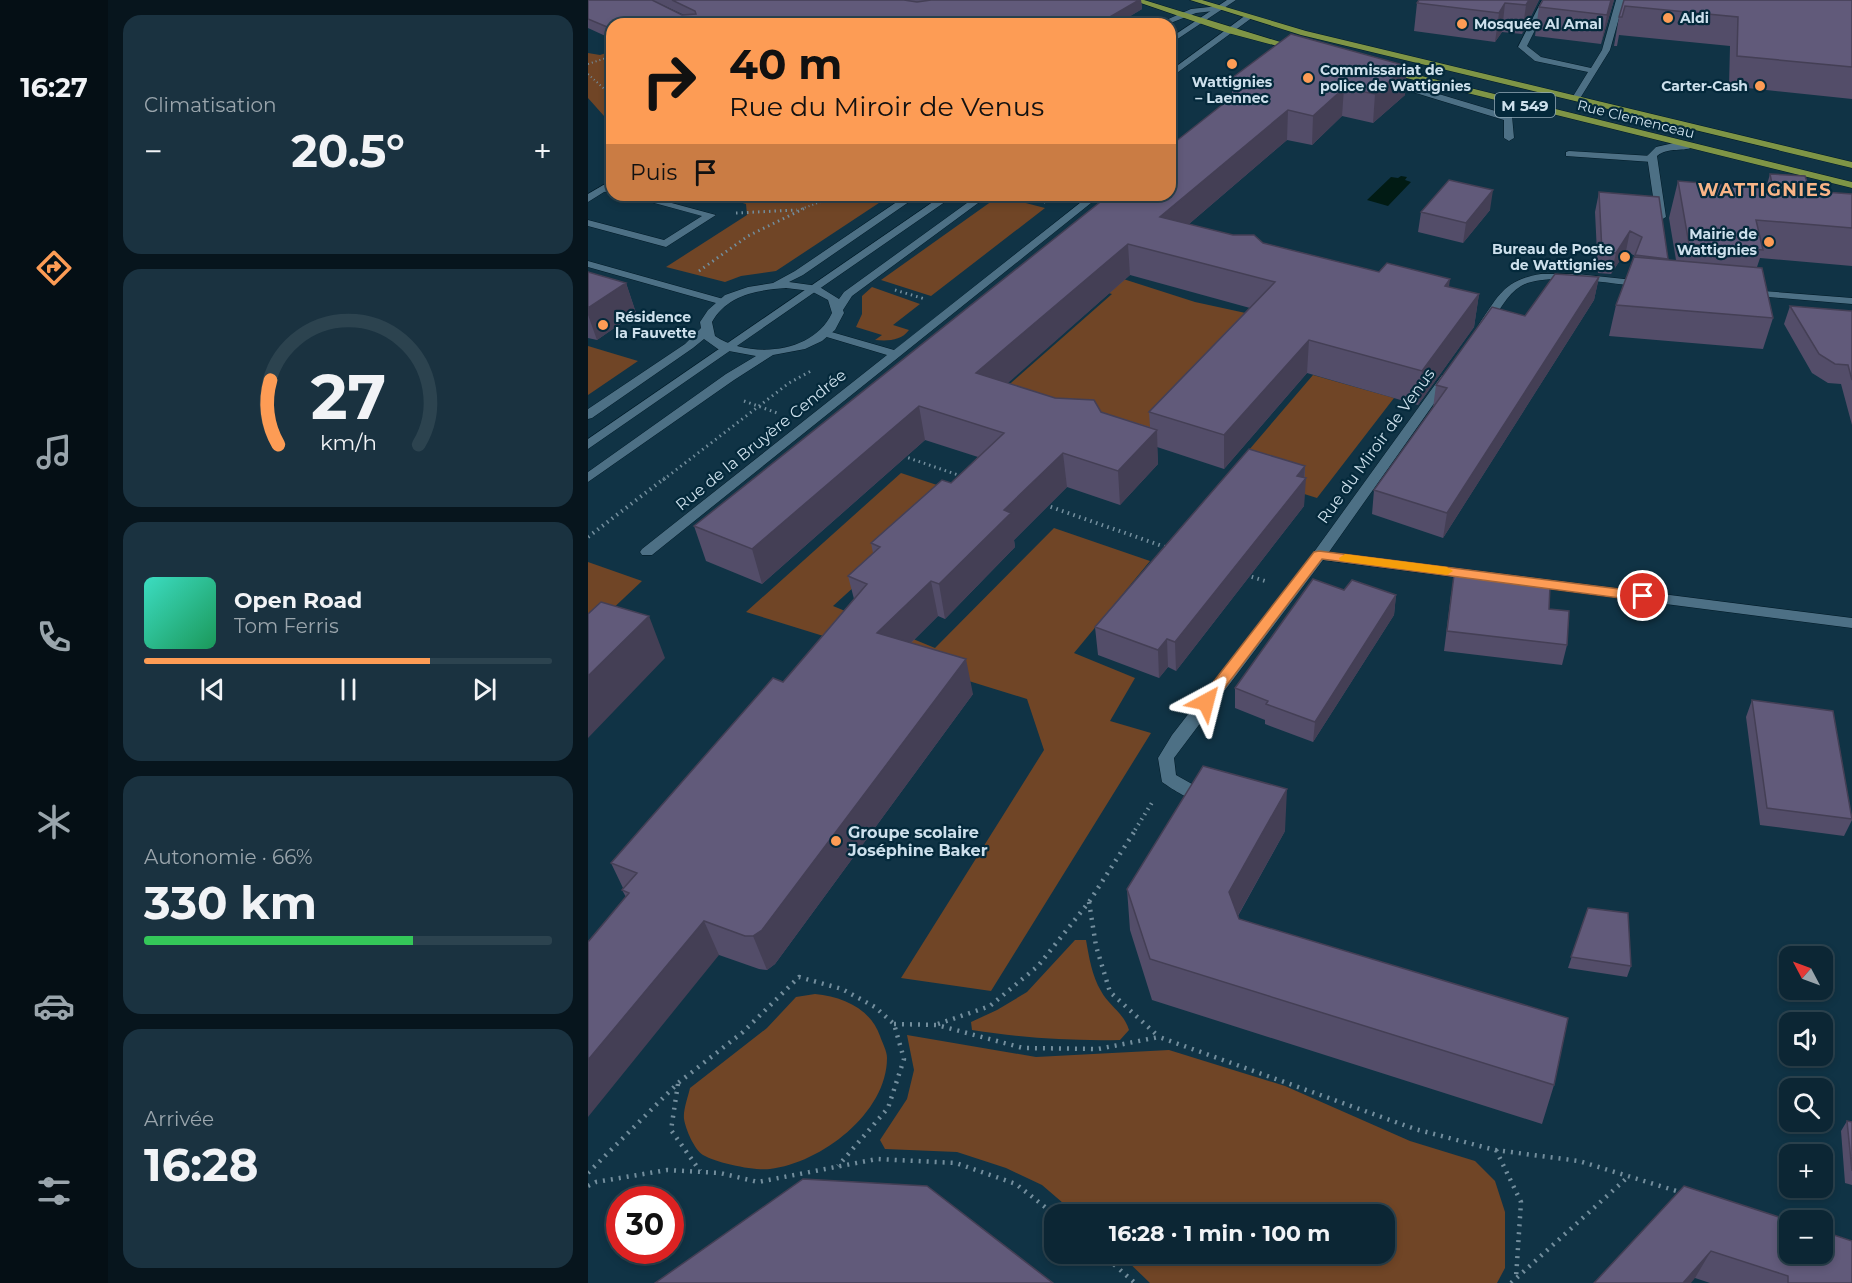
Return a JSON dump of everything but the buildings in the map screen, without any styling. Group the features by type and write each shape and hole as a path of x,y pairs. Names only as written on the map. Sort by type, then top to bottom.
{"main road":[{"path":"1136,0 1231,31 1304,50"},
{"name":"Rue Clemenceau","path":"1194,0 1249,17 1852,165"},
{"name":"Rue Clemenceau","path":"1376,68 1852,185"}],"street":[{"path":"1176,38 1231,0"},
{"path":"1546,0 1522,47 1538,59 1593,71"},
{"path":"1576,98 1606,50 1620,0"},
{"path":"1174,18 1199,10 1219,8"},
{"path":"1176,71 1249,17"},
{"path":"1376,68 1388,78 1409,88 1509,118 1509,138"},
{"path":"1663,231 1653,154 1661,149 1690,146"},
{"path":"1569,154 1652,159"},
{"path":"588,199 606,190"},
{"path":"654,201 711,215"},
{"path":"588,415 689,346 705,331 710,314 723,302 742,292 799,273 905,201"},
{"path":"588,445 941,201"},
{"path":"705,331 712,341 726,349 748,353 773,352 802,345 824,333 837,318 838,308 848,294 976,201"},
{"name":"Rue de la Bruyère Cendrée","path":"647,552 1088,201"},
{"path":"588,223 666,244 711,215"},
{"path":"588,264 723,302"},
{"path":"1478,334 1512,288 1528,278 1564,277 1661,285"},
{"path":"765,286 796,285 814,288 833,298 838,308"},
{"path":"1739,292 1852,301"},
{"path":"824,333 895,354"},
{"path":"588,478 730,377 773,352"},
{"name":"Rue du Miroir de Venus","path":"1168,778 1166,758 1178,739 1319,555 1457,363"},
{"path":"1319,555 1852,623"},
{"path":"1168,778 1186,789 1213,798"}],"path":[{"path":"588,63 606,58"},
{"path":"588,74 598,78 606,91"},
{"path":"678,289 724,252 768,225 824,201"},
{"path":"1039,201 1077,210"},
{"path":"711,215 801,210"},
{"path":"588,537 789,383 861,344"},
{"path":"898,454 966,478"},
{"path":"1045,505 1168,548"},
{"path":"1236,571 1292,591"},
{"path":"937,1025 990,1006 1038,966 1089,902 1168,778"},
{"path":"1089,902 1096,946 1110,992 1159,1036 1415,1129 1496,1150 1579,1161 1693,1196"},
{"path":"588,1173 678,1083 743,1032 799,977 842,989 875,1007 894,1024 904,1059 888,1108 838,1166"},
{"path":"894,1024 937,1025 1023,1048 1098,1049 1159,1036"},
{"path":"678,1083 671,1130 678,1143 701,1172"},
{"path":"1496,1150 1521,1202 1513,1280"},
{"path":"588,1186 596,1182 667,1170 720,1173 758,1182 877,1159 956,1163 1016,1184 1044,1206"},
{"path":"1513,1280 1629,1176"},
{"path":"1113,1264 1135,1283"}],"shaded area":[{"path":"588,53 600,55 606,53 606,118 588,98"},
{"path":"1391,177 1407,177 1405,180 1411,182 1388,206 1367,200"},
{"path":"736,201 882,201 776,271 741,276 725,282 666,267 747,215 746,204"},
{"path":"992,201 1018,201 1045,208 931,296 881,280"},
{"path":"1049,276 1114,276 1195,302 1278,320 1151,445 995,397 1112,294"},
{"path":"872,287 920,304 893,325 909,330 906,334 889,340 875,340 882,335 856,327 862,314 862,296"},
{"path":"588,346 638,361 588,395"},
{"path":"1313,375 1394,398 1317,498 1231,471"},
{"path":"901,473 958,492 833,606 935,648 1054,528 1150,561 1074,653 1135,678 1110,721 1151,733 991,991 901,978 1044,750 1027,699 746,612"},
{"path":"588,562 642,581 588,632"},
{"path":"1075,940 1086,940 1091,966 1098,985 1127,1024 1129,1030 1120,1040 1046,1038 972,1030 971,1022 1027,992"},
{"path":"815,994 845,1001 862,1011 875,1026 887,1058 884,1078 876,1098 848,1132 810,1157 790,1165 770,1169 745,1168 703,1155 691,1139 684,1119 690,1088 767,1028 796,997"},
{"path":"907,1035 1036,1057 1169,1050 1285,1086 1410,1141 1475,1161 1495,1181 1505,1212 1505,1268 1497,1283 1150,1283 1130,1264 1395,1264 1395,1204 1064,1204 1042,1185 1006,1168 957,1152 885,1149 880,1140 907,1099 914,1070"}],"slow traffic":[{"path":"1345,558 1447,571"}],"place":[{"name":"Aldi","path":"1668,18"},
{"name":"Mosquée Al Amal","path":"1462,24"},
{"name":"Wattignies – Laennec","path":"1232,64"},
{"name":"Commissariat de police de Wattignies","path":"1308,78"},
{"name":"Carter-Cash","path":"1760,86"},
{"name":"Mairie de Wattignies","path":"1769,242"},
{"name":"Bureau de Poste de Wattignies","path":"1625,257"},
{"name":"Résidence la Fauvette","path":"603,325"},
{"name":"Groupe scolaire Joséphine Baker","path":"836,841"}],"district":[{"name":"WATTIGNIES","path":"1765,190"}],"route":[{"path":"1206,702 1319,555 1643,596"}]}
